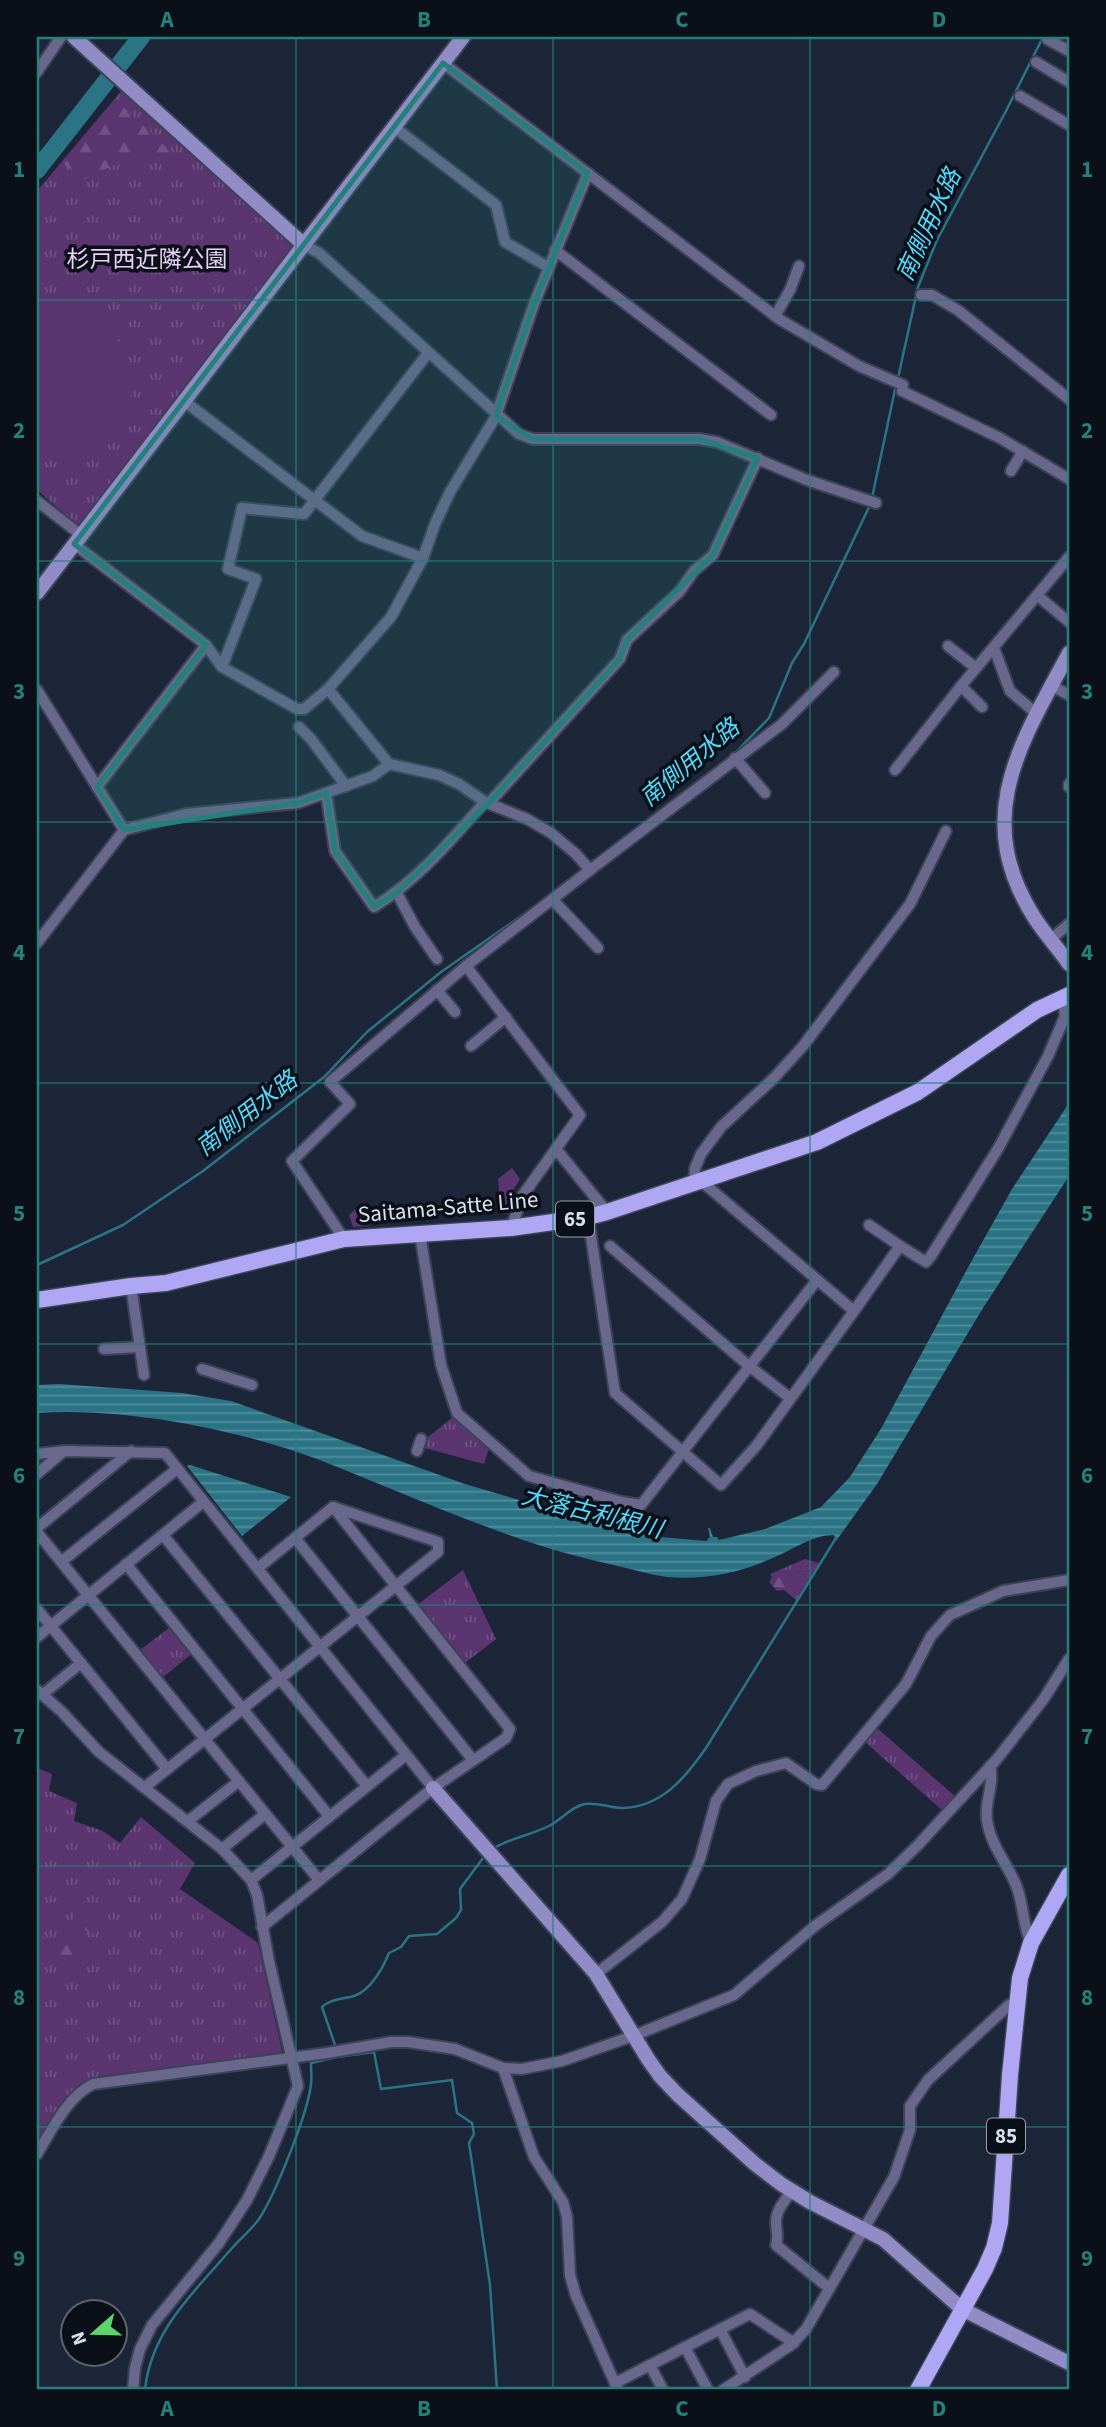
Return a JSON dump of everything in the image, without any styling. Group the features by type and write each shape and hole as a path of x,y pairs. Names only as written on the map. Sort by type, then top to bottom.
{"main road":[{"name":"Saitama-Satte Line","path":"37,1300 166,1283 344,1239 511,1227 607,1212 817,1142 918,1092 1037,1010 1066,996"},
{"name":"85","path":"918,2390 994,2248 1000,2223 1020,1978 1031,1943 1069,1875"}],"street":[{"path":"37,72 61,37"},
{"path":"74,37 519,434 533,439 699,439 717,442 807,480 876,503"},
{"path":"37,593 463,37"},
{"path":"1047,39 1069,51"},
{"path":"1036,62 1069,82"},
{"path":"443,63 775,316 859,366 970,423 1069,479"},
{"path":"1020,96 1069,125"},
{"path":"394,127 496,205 505,242 548,267"},
{"path":"37,501 78,540 206,645 222,667 297,709 304,709 328,689 391,617 423,558 450,492 496,416 548,267 588,173"},
{"path":"555,250 771,415"},
{"path":"775,316 800,266"},
{"path":"921,295 932,295 959,311 1069,399"},
{"path":"222,667 256,579 228,569 242,508 304,514 428,354"},
{"path":"184,401 362,536 423,558"},
{"path":"1011,471 1023,452"},
{"path":"326,793 335,851 374,907 397,893 444,848 620,659 627,640 680,591 694,571 713,555 758,458"},
{"path":"895,770 1069,557"},
{"path":"1038,596 1069,622"},
{"path":"97,787 206,645"},
{"path":"948,646 976,668"},
{"path":"994,648 1010,691 1037,714"},
{"path":"1069,653 1037,714 1010,775 1004,813 1005,847 1016,882 1034,917 1069,964"},
{"path":"344,1239 292,1161 350,1104 330,1082 466,966 782,724 834,672"},
{"path":"961,686 982,707"},
{"path":"1052,686 1069,695"},
{"path":"328,689 389,764 439,775 487,802 527,819 551,833 590,870"},
{"path":"37,691 124,830"},
{"path":"299,727 346,786"},
{"path":"735,758 765,793"},
{"path":"37,943 124,830 186,814 298,803 373,776 389,764"},
{"path":"854,1311 698,1182 695,1168 701,1154 721,1127 774,1078 803,1046 910,904 946,831"},
{"path":"397,893 415,927 437,958"},
{"path":"553,900 598,948"},
{"path":"1051,939 1069,924"},
{"path":"466,966 580,1115 523,1195 511,1227"},
{"path":"437,990 455,1012"},
{"path":"869,1225 926,1262 999,1147 1048,1056 1065,1016 1066,996"},
{"path":"471,1046 506,1017"},
{"path":"556,1149 607,1212"},
{"path":"588,1217 615,1393 722,1485 757,1445 900,1245"},
{"path":"420,1234 441,1364 457,1413 529,1476 641,1505 817,1280"},
{"path":"610,1246 790,1398"},
{"path":"131,1286 144,1375"},
{"path":"104,1349 140,1348"},
{"path":"202,1369 252,1385"},
{"path":"417,1451 421,1439"},
{"path":"37,1474 65,1451"},
{"path":"37,1454 65,1451 165,1453 433,1788 596,1975 660,2076 678,2095 755,2164 810,2202 864,2228 908,2259 962,2309 1069,2363"},
{"path":"131,1451 37,1530 319,1880"},
{"path":"61,1562 177,1469"},
{"path":"37,1637 203,1502"},
{"path":"258,1568 334,1507"},
{"path":"262,1927 433,1788 506,1738 510,1729 334,1507"},
{"path":"145,1787 438,1552 439,1542 334,1507"},
{"path":"163,1535 367,1786"},
{"path":"295,1538 474,1760"},
{"path":"127,1564 329,1816"},
{"path":"596,1975 663,1922 682,1899 700,1860 716,1801 728,1784 756,1771 786,1763 816,1784 822,1785 906,1684 931,1636 950,1615 1003,1591 1069,1580"},
{"path":"37,1609 167,1769"},
{"path":"37,2154 81,2090 93,2084 391,2042 455,2049 503,2068 522,2069 562,2061 734,1995 816,1925 888,1874 918,1845 990,1766 1043,1700 1069,1659"},
{"path":"81,1663 39,1692 99,1752 222,1849 251,1880 257,1895 298,2086 269,2156 247,2200 219,2243 152,2325 138,2359 133,2390"},
{"path":"251,1880 406,1755"},
{"path":"990,1766 992,1774 986,1811 987,1824 993,1842 1017,1888 1031,1943"},
{"path":"188,1821 239,1781"},
{"path":"222,1849 265,1814"},
{"path":"730,2389 793,2343 806,2329 894,2176 910,2130 910,2106 928,2080 1009,2005 1016,2003"},
{"path":"503,2068 534,2157 563,2203 567,2217 570,2275 576,2296 616,2387 650,2365 750,2314 793,2343"},
{"path":"792,2191 779,2209 776,2220 779,2238 776,2245 829,2288"},
{"path":"720,2329 745,2377"},
{"path":"685,2347 708,2390"},
{"path":"650,2365 663,2390"}],"highlighted area":[{"path":"443,63 588,173 534,304 496,416 533,439 699,439 758,458 713,555 627,640 620,659 489,803 397,893 374,907 335,851 326,793 298,803 124,830 97,787 206,645 74,544"}],"green space":[{"name":"杉戸西近隣公園","path":"123,89 297,245 80,527 37,490 37,191"},
{"path":"118,102 182,162 166,156 146,156 112,166 84,180 64,164"},
{"path":"73,302 88,309 113,333 128,366 131,401 123,423 102,448 85,461 64,466 37,444 37,316 53,305"},
{"path":"512,1168 520,1179 513,1190 507,1214 501,1213 498,1179"},
{"path":"364,1202 369,1209 365,1213 369,1226 353,1227 349,1215"},
{"path":"453,1417 489,1448 484,1464 421,1447 422,1442"},
{"path":"805,1559 816,1562 784,1579 780,1576 772,1577 770,1574"},
{"path":"816,1562 819,1563 796,1600 784,1590 777,1591 769,1582 772,1577 780,1575 784,1579"},
{"path":"463,1570 496,1639 465,1663 417,1605"},
{"path":"173,1625 194,1652 162,1678 140,1650"},
{"path":"877,1728 957,1798 944,1812 865,1742"},
{"path":"37,1768 52,1774 49,1791 77,1803 74,1821 103,1831 120,1843 141,1817 195,1863 180,1889 258,1943 282,2051 278,2054 100,2076 82,2082 69,2095 37,2146"},
{"path":"91,1911 96,1920 95,1933 90,1934 73,1919 76,1914"},
{"path":"37,1933 43,1937 96,1945 91,1957 37,1960"}],"water":[{"path":"1069,1103 1069,1176 983,1308 877,1484 836,1541 834,1535 819,1537 749,1567 722,1574 667,1577 523,1540 317,1459 251,1438 142,1417 106,1413 37,1413 37,1385 59,1384 182,1393 231,1401 465,1484 601,1524 660,1537 706,1541 710,1537 708,1528 713,1537 719,1540 765,1529 821,1507 850,1477 882,1427 1012,1189"},
{"path":"187,1466 291,1497 242,1536"}],"waterway":[{"path":"37,170 141,37"},
{"name":"南側用水路","path":"898,378 918,287 937,240 1042,39"},
{"name":"南側用水路","path":"872,498 896,385"},
{"name":"南側用水路","path":"695,784 734,754 769,718 792,663 804,644 870,505"},
{"name":"南側用水路","path":"37,1265 123,1225 203,1171 324,1077 367,1032 441,972 534,907"},
{"path":"494,1848 549,1826 580,1805 622,1808 636,1806 661,1796 681,1780 706,1748 836,1538"},
{"path":"336,2048 322,2007 354,1996 365,1989 380,1972 389,1953 401,1947 409,1936 437,1934 456,1918 461,1910 460,1889 486,1854"},
{"path":"337,2057 374,2052 381,2089 452,2080 457,2113 472,2123 474,2134 469,2143 490,2285 497,2390"},
{"path":"145,2390 149,2368 165,2330 204,2279 256,2223 266,2207 304,2114 311,2084 311,2063 337,2057 337,2054"}],"water label":[{"name":"大落古利根川","path":"592,1513"}]}
